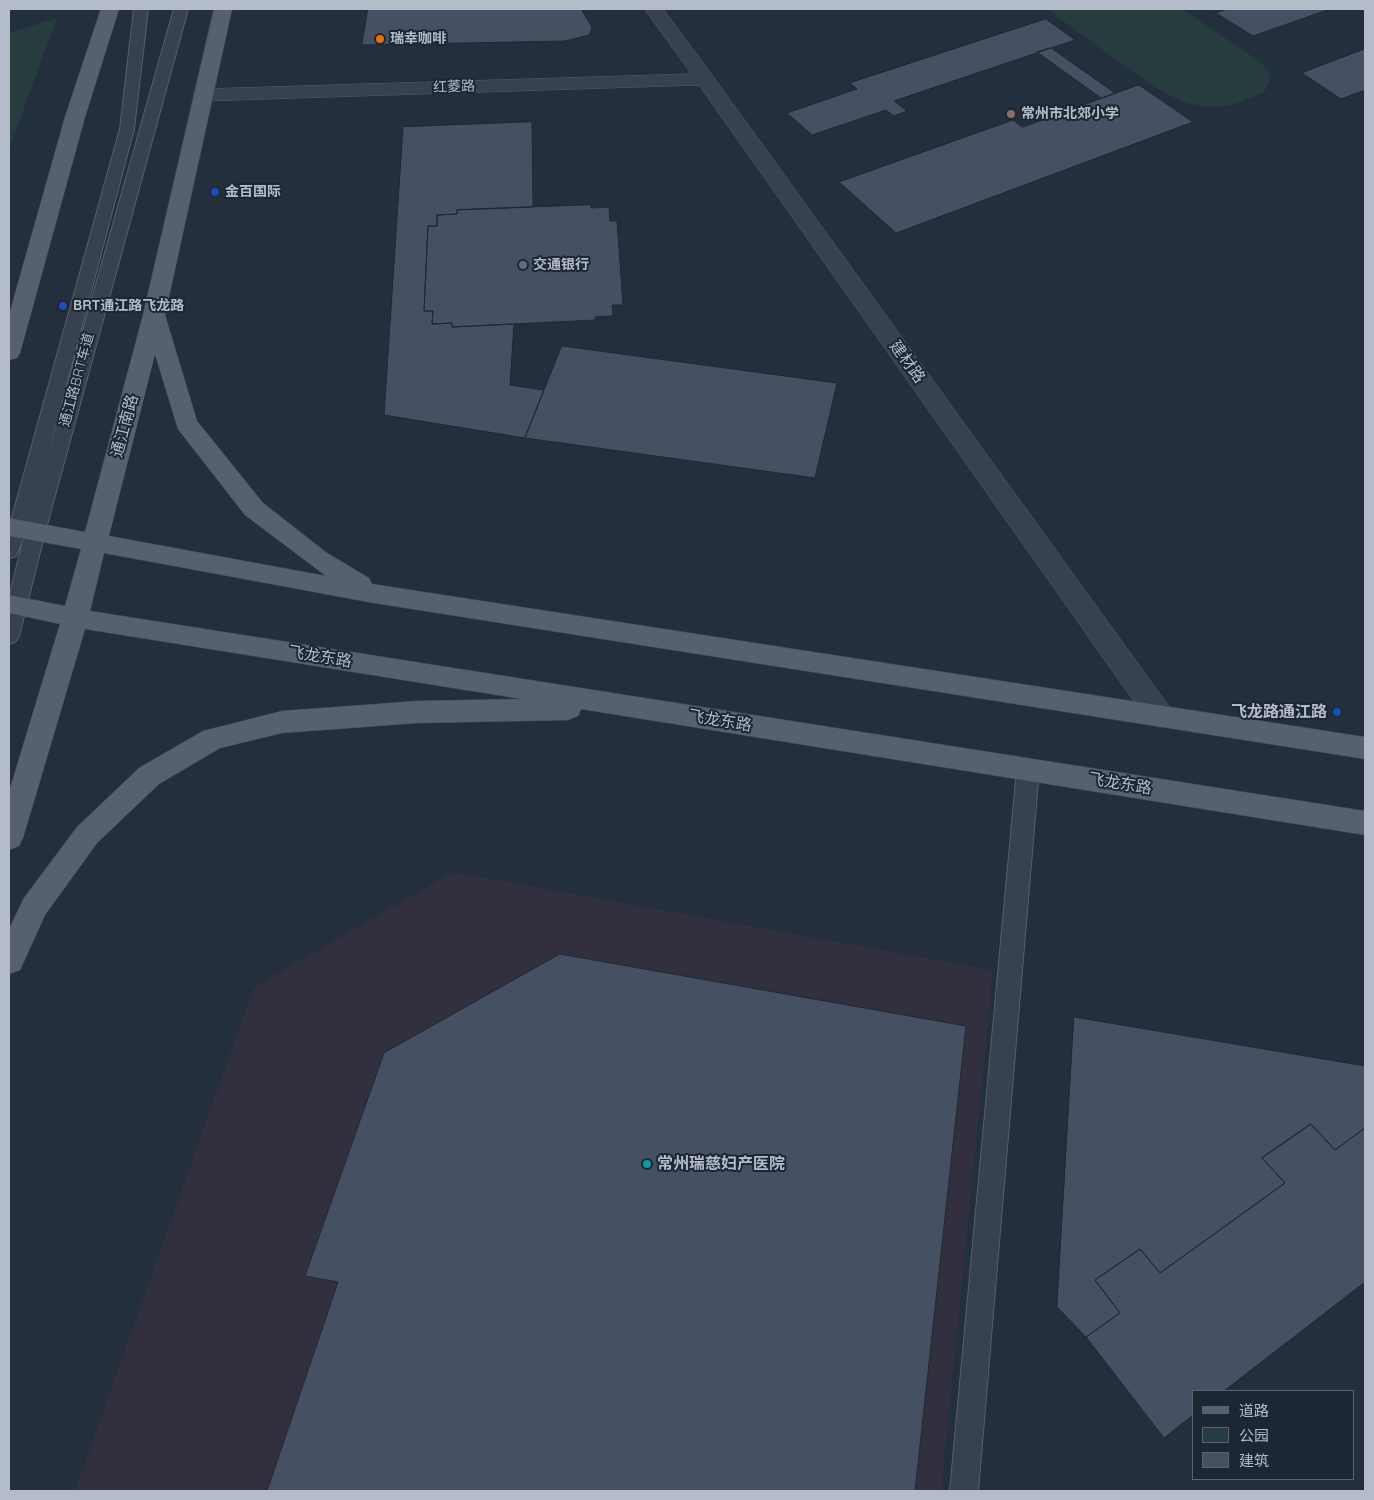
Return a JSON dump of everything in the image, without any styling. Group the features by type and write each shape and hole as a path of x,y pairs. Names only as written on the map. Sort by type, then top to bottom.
{"main road":[{"path":"9,353 15,315 75,116 110,9"},
{"name":"通江南路","path":"9,838 75,618 95,544 154,315 223,9"},
{"path":"154,315 186,423 254,509 318,559 374,594"},
{"path":"20,529 374,594 1365,748"},
{"name":"飞龙东路","path":"13,605 75,618 1365,823"},
{"path":"9,961 34,907 87,835 149,776 213,739 282,722 417,712 640,708"}],"street":[{"name":"建材路","path":"654,9 1160,716"},
{"name":"红菱路","path":"203,95 705,79"}],"lane":[{"name":"通江路BRT车道","path":"9,636 20,529 127,129 141,9"},
{"name":"通江路BRT车道","path":"9,551 20,529 181,9"},
{"path":"964,1491 1028,769"}],"shaded area":[{"name":"常州瑞慈妇产医院","path":"453,872 993,970 941,1491 75,1491 254,987"}],"green space":[{"path":"1049,9 1182,9 1259,61 1270,72 1269,84 1257,96 1227,105 1210,107 1194,105 1179,100 1150,84"},
{"path":"57,18 9,149 9,33"}],"building":[{"path":"368,9 581,9 592,27 589,35 565,41 362,45"},
{"path":"1228,9 1330,9 1253,36 1216,13"},
{"path":"1046,19 1075,40 894,101 907,111 894,116 886,110 812,135 787,113 857,89 850,83"},
{"path":"1051,48 1115,93 1101,98 1037,52"},
{"path":"1365,49 1365,90 1341,99 1302,73"},
{"path":"1139,85 1193,122 896,233 839,182 1013,120 1022,127"},
{"path":"532,122 533,207 457,210 457,214 437,215 437,226 428,226 424,311 433,311 432,324 452,323 452,327 514,324 510,385 544,390 525,438 384,415 403,127"},
{"name":"交通银行","path":"591,205 591,208 609,207 610,221 617,221 623,305 612,305 613,316 595,317 595,320 452,327 452,323 432,324 433,311 424,311 428,226 437,226 437,215 457,214 457,210"},
{"path":"562,346 837,383 815,478 525,438"},
{"name":"常州瑞慈妇产医院","path":"560,954 966,1026 915,1491 267,1491 338,1282 305,1276 384,1053"},
{"path":"1074,1017 1365,1066 1365,1128 1335,1150 1311,1124 1262,1158 1285,1183 1160,1273 1140,1249 1095,1280 1120,1313 1086,1337 1057,1307"},
{"path":"1311,1124 1335,1150 1365,1128 1365,1282 1225,1390 1192,1390 1192,1416 1164,1438 1086,1337 1120,1313 1095,1280 1140,1249 1160,1273 1285,1183 1262,1158"}],"place":[{"name":"瑞幸咖啡","path":"380,39"},
{"name":"常州市北郊小学","path":"1011,114"},
{"name":"金百国际","path":"215,192"},
{"name":"交通银行","path":"523,265"},
{"name":"BRT通江路飞龙路","path":"63,306"},
{"name":"飞龙路通江路","path":"1337,712"},
{"name":"常州瑞慈妇产医院","path":"647,1164"}]}
